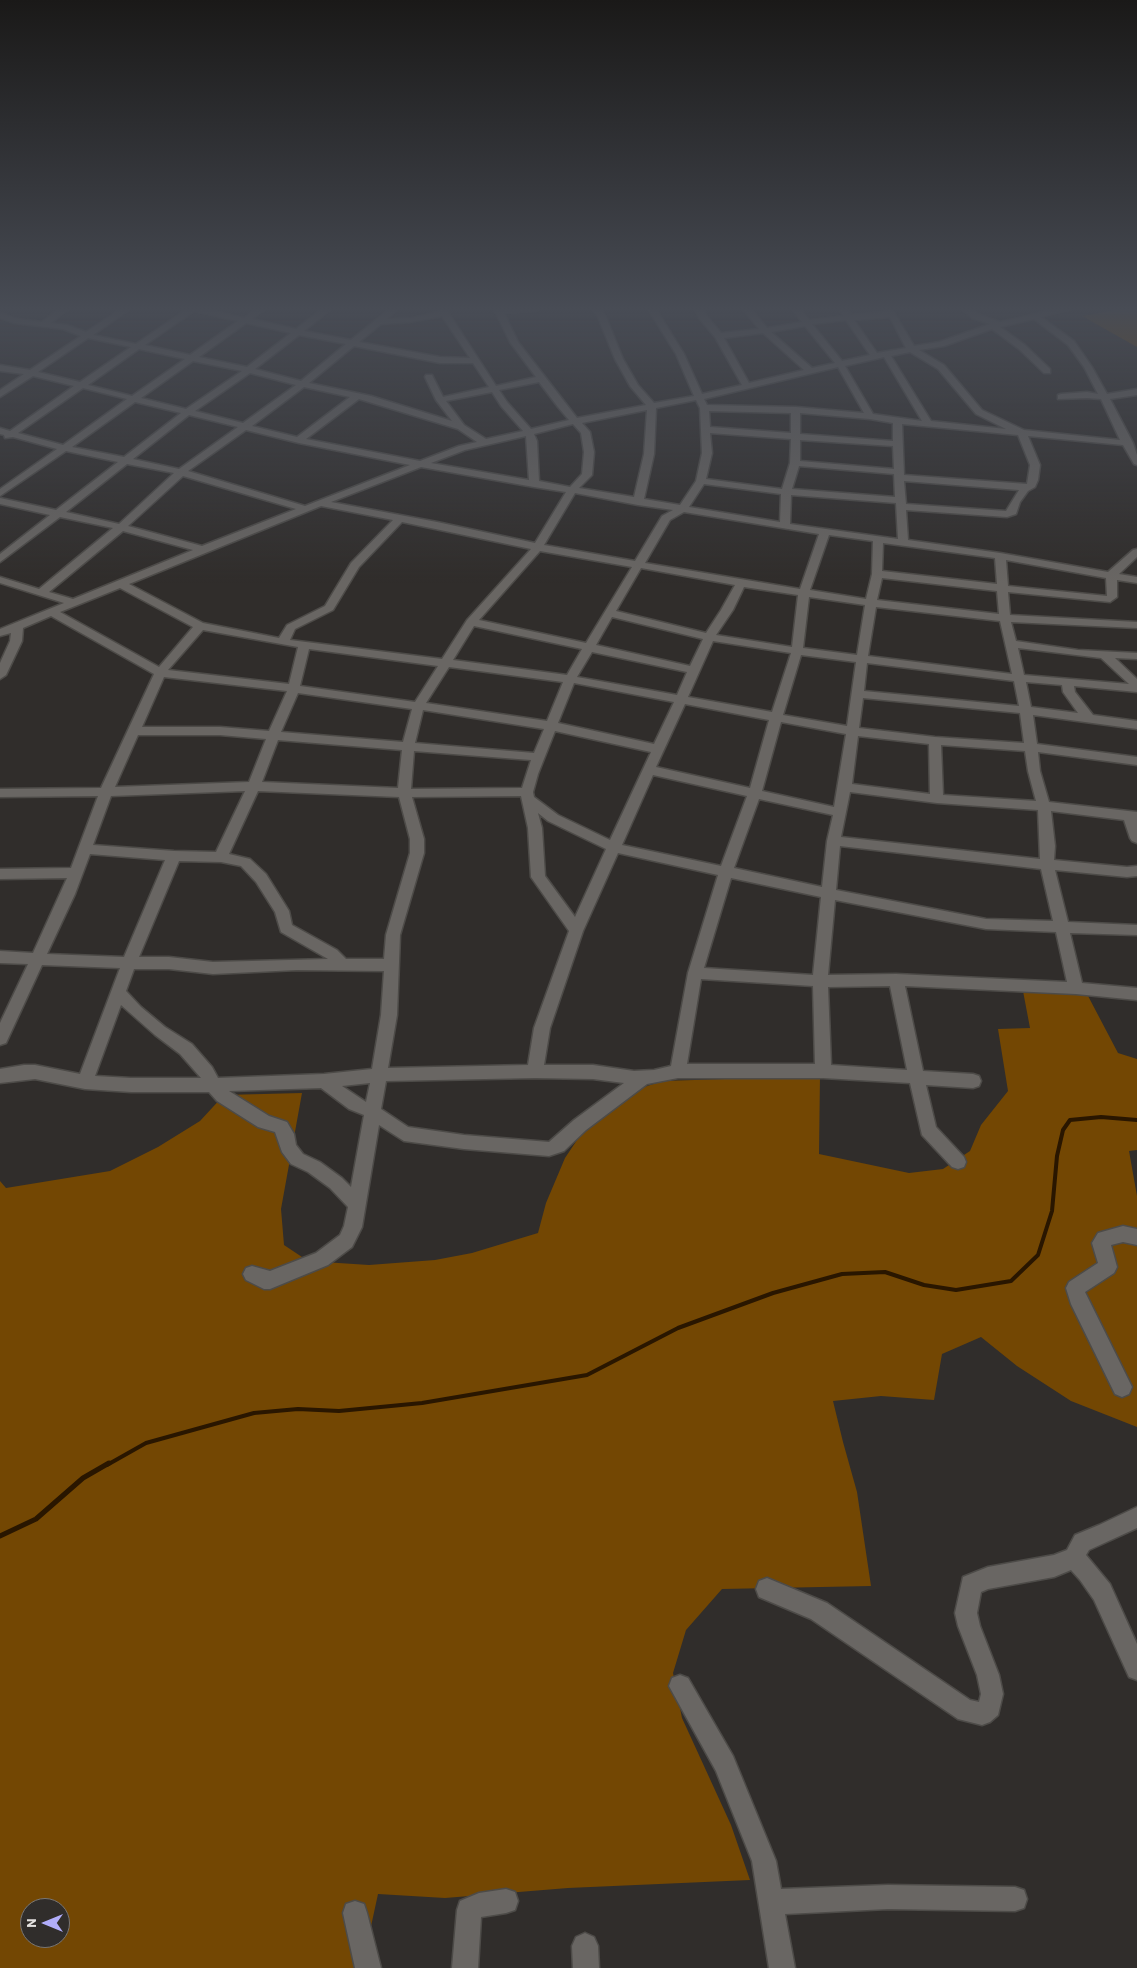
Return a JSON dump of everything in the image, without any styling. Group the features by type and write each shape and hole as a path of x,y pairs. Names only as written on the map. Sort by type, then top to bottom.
{"street":[{"path":"0,441 60,401"},
{"path":"0,493 133,401"},
{"path":"137,401 299,440 419,464 785,526 1000,556 1137,580"},
{"path":"0,559 204,401"},
{"path":"42,592 121,527 180,472 280,401"},
{"path":"299,440 351,401"},
{"path":"373,401 461,427 484,442"},
{"path":"441,401 461,427"},
{"path":"502,401 528,432 532,441 534,484"},
{"path":"252,1274 264,1280 270,1280 322,1259 346,1241 353,1227 371,1111 389,1014 393,965 392,953 397,916 413,872 417,853 417,839 404,793 408,747 418,707 470,622 538,547 572,490 587,475 589,452 585,432 558,401"},
{"path":"638,502 649,454 652,406 647,401"},
{"path":"702,403 707,401"},
{"path":"861,401 870,416"},
{"path":"914,401 929,425"},
{"path":"701,481 786,492 1007,514 1012,512 1014,502 1025,488 1032,485 1035,465 1022,433 979,412 970,401"},
{"path":"1106,401 1128,443 1130,452 1137,462"},
{"path":"576,931 538,877 536,828 527,795 539,757 570,679 666,518 683,508 701,481 707,453 707,430 702,403"},
{"path":"0,633 440,455 484,442 652,406 702,403 796,410 870,416 929,425 1128,443"},
{"path":"785,526 786,492 795,463 796,410"},
{"path":"898,421 897,444 904,543"},
{"path":"707,430 897,444"},
{"path":"0,431 65,448 180,472 305,509"},
{"path":"795,463 1025,488"},
{"path":"0,501 121,527 204,550"},
{"path":"319,503 538,547 741,583 871,603 1005,618 1082,610 1110,598 1112,594 1111,575"},
{"path":"283,642 291,627 329,608 354,565 400,518"},
{"path":"678,1071 695,973 726,870 755,792 797,651 804,593 825,532"},
{"path":"823,1071 820,981 834,841 845,788 861,659 877,574 878,539"},
{"path":"1111,575 1137,552"},
{"path":"1000,556 1005,618 1017,678 1026,710 1034,771 1044,806 1048,846 1046,864 1076,988"},
{"path":"877,574 1002,588 1137,625"},
{"path":"0,580 75,603"},
{"path":"535,1071 542,1028 576,931 709,637 727,610 741,583"},
{"path":"121,584 200,626 283,642 570,679 852,731 935,741 1031,746 1137,761"},
{"path":"53,613 160,673 294,688 552,726 658,749"},
{"path":"609,613 709,637 797,651 1017,678 1137,687"},
{"path":"470,622 590,646 694,670"},
{"path":"0,1036 38,959 76,873 106,792 160,673 200,626"},
{"path":"0,675 16,640 17,627"},
{"path":"221,857 254,786 294,688 304,644"},
{"path":"1010,644 1078,653 1137,656"},
{"path":"1105,655 1137,687"},
{"path":"1067,682 1069,692 1090,718"},
{"path":"857,694 936,703 1026,710 1137,725"},
{"path":"135,731 220,731 539,757"},
{"path":"935,741 938,799"},
{"path":"649,770 839,812"},
{"path":"0,793 106,792 254,786 404,793 527,795 553,818 614,848 726,870 830,894 986,924 1137,930"},
{"path":"845,788 938,799 1044,806 1133,817 1137,838"},
{"path":"834,841 977,858 1127,872 1137,870"},
{"path":"85,849 174,856 221,857 245,862 261,878 282,910 286,928 332,954 342,964"},
{"path":"84,1082 129,963 174,856"},
{"path":"0,874 76,873"},
{"path":"0,957 169,963 213,968 342,964 393,965"},
{"path":"695,973 820,981 896,980 1076,988 1137,994"},
{"path":"896,980 928,1130 958,1162"},
{"path":"118,992 136,1011 186,1049 206,1072 212,1085 223,1096 264,1122 282,1127 286,1134 288,1147 297,1159 336,1183 357,1205"},
{"path":"0,1076 35,1072 84,1082 130,1085 212,1085 324,1081 378,1075 535,1071 586,1071 625,1078 643,1078 678,1071 823,1071 973,1081"},
{"path":"324,1081 355,1104 371,1111 404,1134 415,1137 549,1149 558,1146 580,1125 643,1078"},
{"path":"1122,1387 1085,1316 1075,1288 1108,1266 1101,1243 1104,1239 1124,1234 1137,1237"},
{"path":"768,1589 819,1611 966,1711 982,1714 990,1707 992,1694 988,1675 969,1626 966,1613 971,1585 988,1578 1054,1566 1074,1558 1082,1542 1104,1534 1137,1517"},
{"path":"1074,1558 1088,1572 1102,1592 1137,1669"},
{"path":"680,1686 725,1764 764,1861 782,1968"},
{"path":"772,1902 888,1897 1015,1898"},
{"path":"466,1968 469,1910 479,1905 506,1901"},
{"path":"355,1913 368,1968"}],"shaded area":[{"path":"1023,991 1087,994 1118,1053 1137,1059 1137,1150 1129,1151 1137,1196 1137,1427 1071,1401 1017,1366 981,1337 942,1354 934,1400 881,1396 833,1401 857,1492 871,1586 722,1589 686,1630 673,1673 682,1718 731,1825 750,1880 568,1888 445,1898 378,1894 362,1968 0,1968 0,1181 6,1188 110,1171 158,1147 200,1121 224,1095 302,1093 281,1209 284,1245 308,1261 369,1265 435,1260 472,1253 538,1233 546,1203 565,1158 585,1128 622,1094 663,1081 820,1076 819,1154 909,1173 943,1169 970,1151 981,1125 1008,1091 998,1029 1030,1028"}],"waterway":[{"path":"107,1465 146,1443 254,1413 298,1409 339,1411 422,1403 587,1375 678,1328 773,1293 842,1274 885,1272 924,1285 956,1290 1011,1281 1038,1255 1052,1211 1057,1156 1063,1130 1070,1120 1101,1117 1137,1120"},
{"path":"0,1536 36,1519 83,1478 109,1463"}]}
